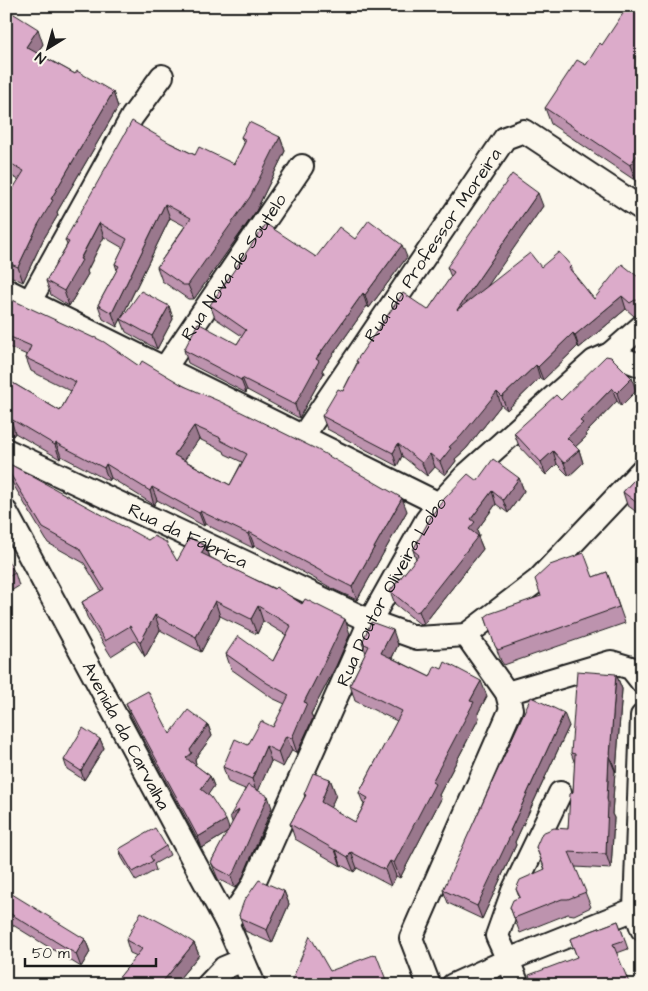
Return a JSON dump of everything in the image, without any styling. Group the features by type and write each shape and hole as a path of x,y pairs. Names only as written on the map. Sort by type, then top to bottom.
{"street":[{"path":"30,301 132,117 162,76"},
{"name":"Rua do Professor Moreira","path":"303,436 505,138 524,131 639,202"},
{"name":"Rua Nova de Soutelo","path":"165,368 302,166"},
{"path":"6,290 439,504"},
{"name":"Rua Doutor Oliveira Lobo","path":"227,923 252,887 370,620 426,521 465,476 594,362 610,354 642,326"},
{"path":"610,354 642,366"},
{"name":"Rua da Fábrica","path":"6,450 370,620 417,638 466,635"},
{"path":"429,985 411,938 512,709 507,693 466,635 538,580 642,470"},
{"name":"Avenida da Carvalha","path":"6,512 227,923 254,985"},
{"path":"507,693 611,662 631,668 642,682"},
{"path":"453,985 508,960 639,914 642,716"},
{"path":"518,985 497,936 513,891 560,793"},
{"path":"208,985 224,968 243,960"}],"building":[{"path":"628,6 642,6 642,148 630,165 545,108 577,60 586,65"},
{"path":"6,9 38,29 26,47 75,74 77,71 113,92 51,199 53,200 38,225 18,267 6,262 6,200 24,171 6,161"},
{"path":"132,121 195,155 199,147 234,164 246,140 241,137 249,122 280,137 250,197 188,285 183,285 157,267 191,218 165,204 112,313 98,305 119,266 115,264 127,239 99,223 80,259 82,260 64,291 46,281 69,242 65,240"},
{"path":"512,174 538,193 457,310 530,253 541,267 559,252 571,266 569,268 594,299 622,264 642,280 642,301 635,300 630,303 622,296 575,335 573,333 538,367 536,365 502,397 497,392 461,436 449,447 451,448 440,462 430,454 422,463 398,444 393,453 322,416 338,389 343,391 358,362 356,361 403,293 428,310 454,272 447,267"},
{"path":"369,220 402,245 365,295 363,293 316,359 319,361 295,405 242,378 241,380 184,350 198,323 237,344 246,330 210,305 266,224 316,257 339,227 355,239"},
{"path":"141,291 169,306 152,336 121,319"},
{"path":"6,297 104,342 139,366 142,361 184,386 221,402 318,450 402,498 352,587 249,532 248,534 200,511 199,513 152,487 150,491 106,464 104,468 56,443 55,445 11,419 9,423 6,422 6,379 60,411 76,382 26,358 31,346 6,335","holes":["194,426 221,438 220,440 247,454 230,485 174,455"]},
{"path":"606,356 611,357 632,378 617,393 612,388 580,421 583,423 567,438 579,450 564,463 553,451 541,462 514,433 556,395 561,400"},
{"path":"493,459 519,478 503,500 492,491 471,519 475,522 469,529 478,536 419,611 416,612 390,591 419,555 413,550 432,515 444,499 468,474 477,481"},
{"path":"6,462 148,540 154,536 166,542 177,561 190,538 206,546 201,553 274,589 276,587 302,604 305,599 345,619 304,702 307,703 292,738 286,736 278,752 266,746 252,779 223,767 235,739 248,745 261,721 273,727 289,695 267,683 226,654 238,636 273,661 291,626 258,606 251,619 215,601 196,637 155,615 140,643 130,626 105,641 82,602 104,589 79,548 43,528 6,467"},
{"path":"642,471 642,507 623,492"},
{"path":"584,553 593,577 607,572 619,607 498,650 485,617 541,596 535,579 550,565"},
{"path":"6,558 15,573 6,578"},
{"path":"371,622 393,630 381,653 430,677 435,666 442,669 445,662 481,681 470,701 474,702 432,782 435,784 394,863 390,861 385,870 351,852 348,857 290,824 306,795 304,794 313,773 330,779 321,802 355,822 368,798 359,793 402,711 350,685 369,646 362,643"},
{"path":"577,671 616,674 609,756 606,854 569,852 586,892 568,899 562,899 514,918 510,907 513,900 520,897 516,889 520,880 545,869 536,847 542,833 554,828 568,829 570,794 573,792 575,754 571,753"},
{"path":"148,691 170,734 188,710 208,725 190,750 192,753 186,758 210,776 201,789 211,797 226,820 198,837 126,703"},
{"path":"531,697 564,713 477,906 443,890"},
{"path":"83,728 100,739 81,771 64,760"},
{"path":"248,785 268,796 236,869 231,876 214,867 211,862 239,810 230,816"},
{"path":"155,828 166,846 150,856 153,861 133,872 119,849"},
{"path":"259,880 284,891 267,930 240,918 239,915 244,901"},
{"path":"12,894 85,939 76,954 6,911 6,903"},
{"path":"141,912 194,943 160,985 113,985 142,949 126,940"},
{"path":"618,921 625,940 613,944 630,985 533,985 529,975 577,957 570,939"},
{"path":"310,936 330,971 376,954 388,985 290,985"},
{"path":"232,979 234,985 218,985"}]}
